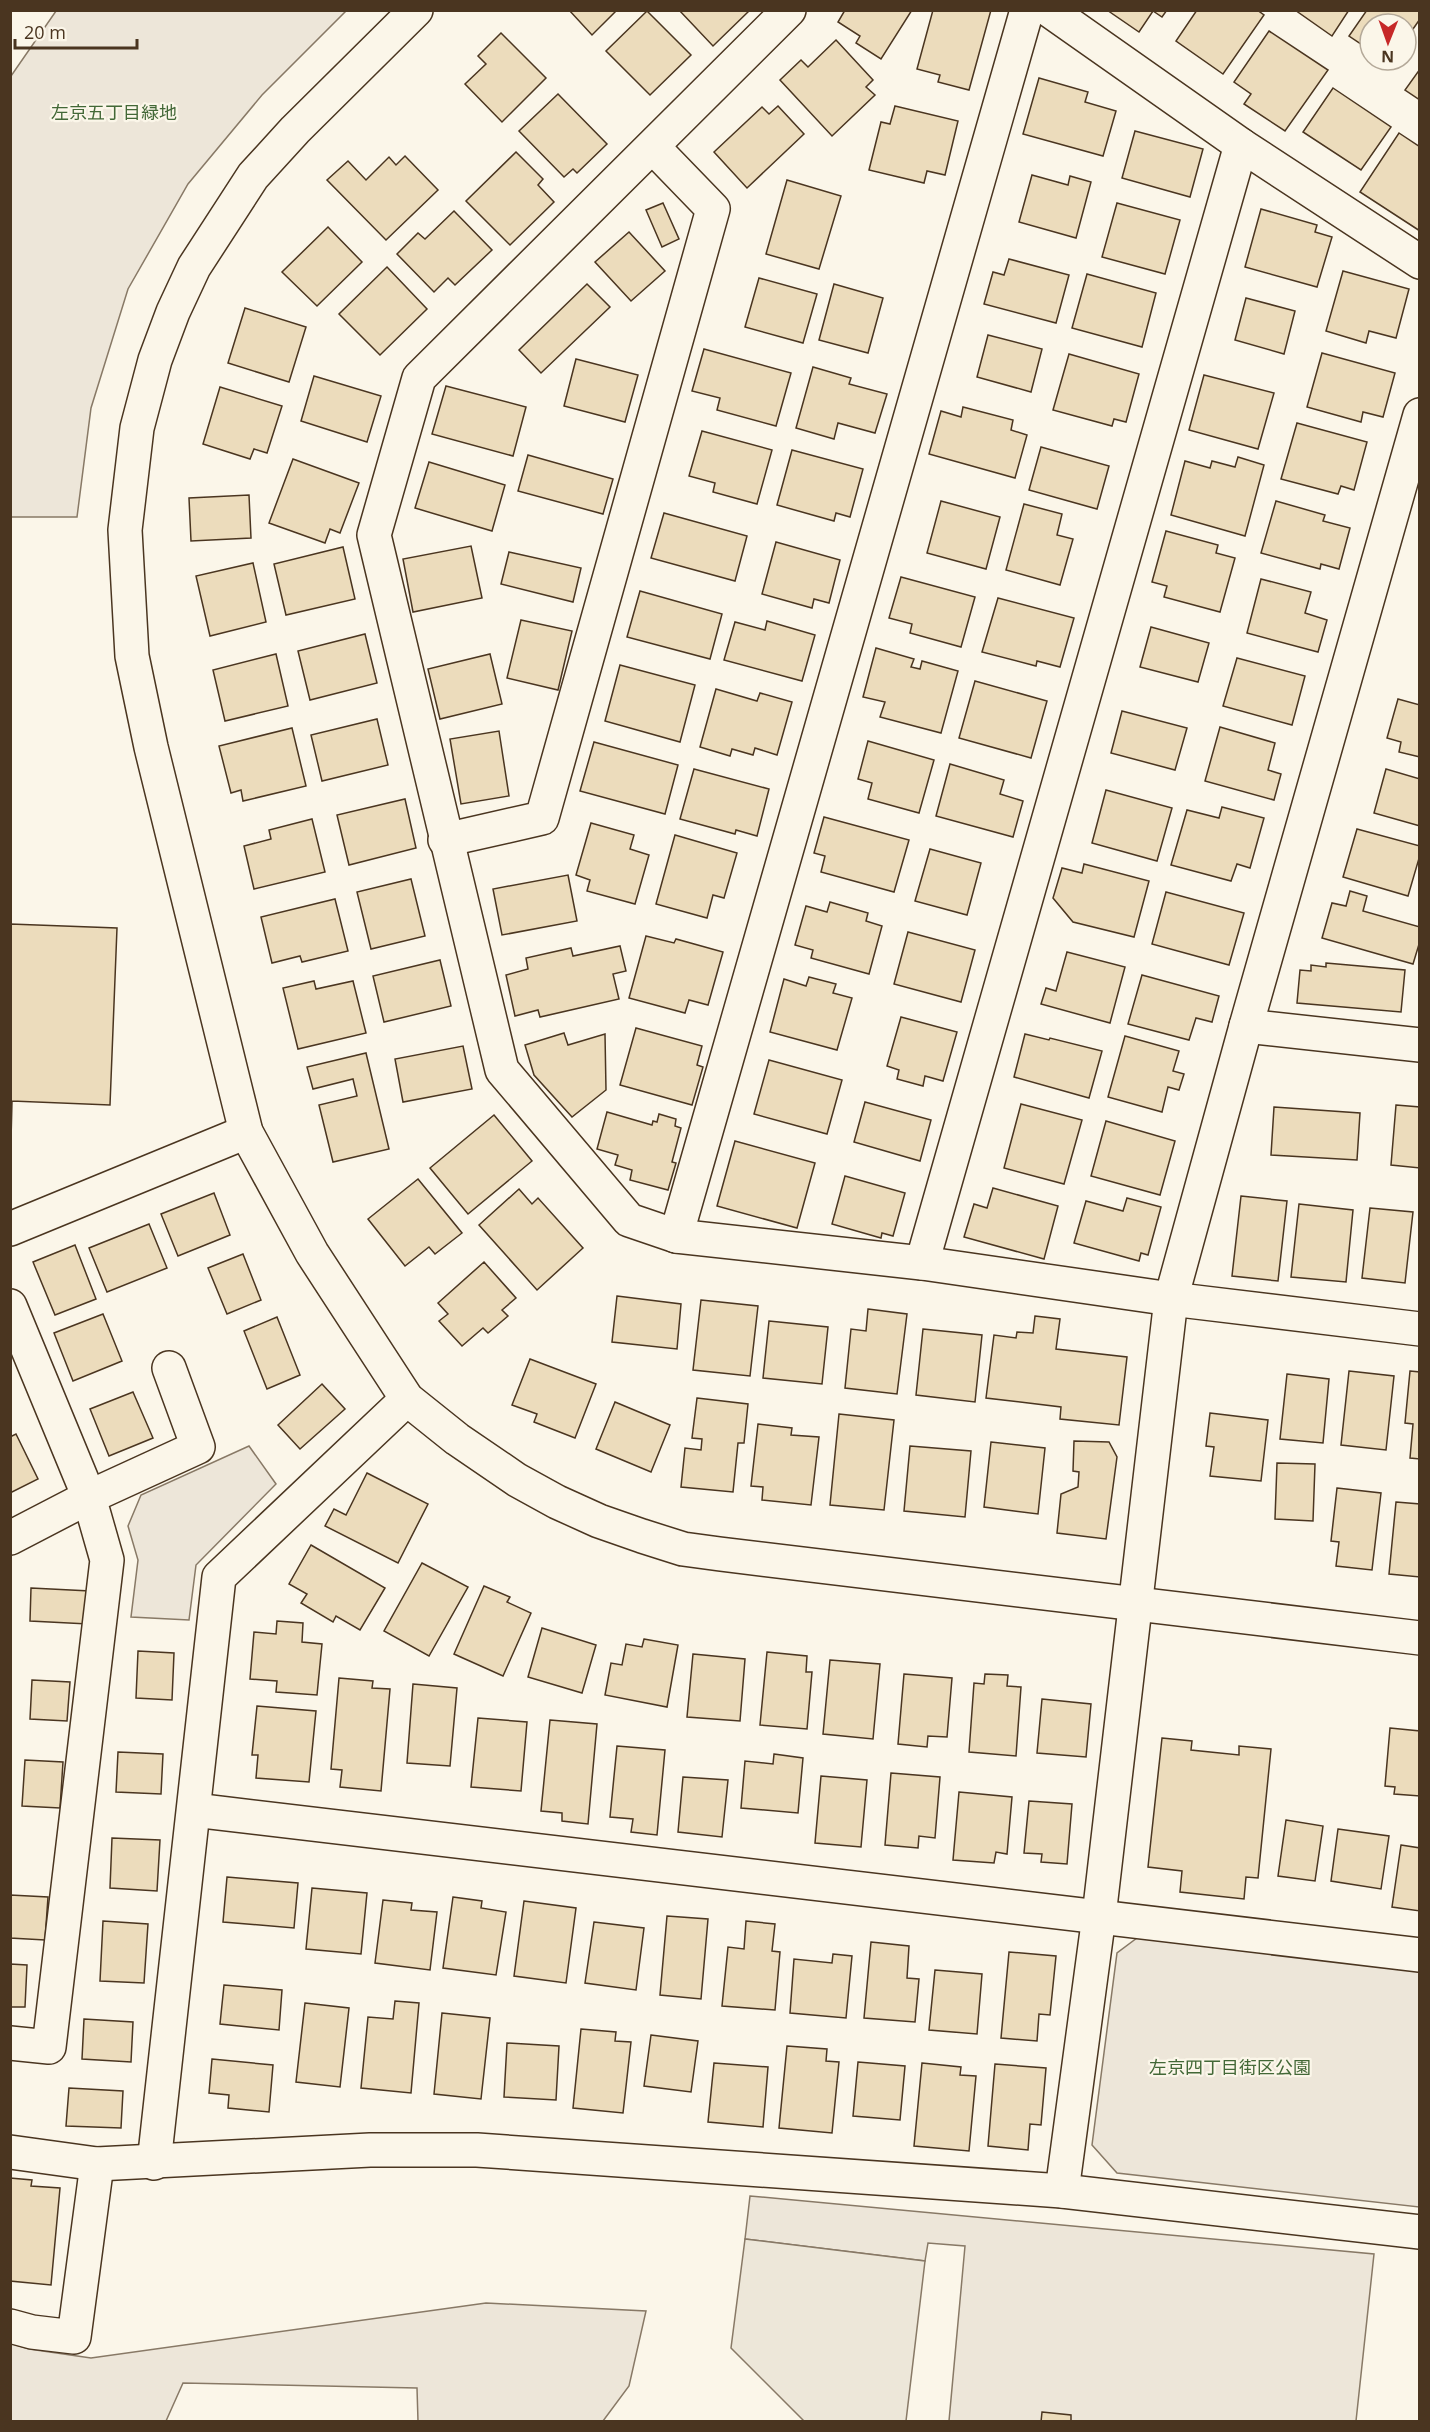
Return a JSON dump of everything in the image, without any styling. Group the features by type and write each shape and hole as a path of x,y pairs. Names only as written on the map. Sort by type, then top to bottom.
{"street":[{"path":"416,10 295,129 253,176 225,215 194,267 173,312 155,360 138,428 125,530 132,656 151,747 246,1132 312,1253 407,1399 465,1445 517,1480 599,1521 683,1549 1419,1638"},
{"path":"789,10 418,378 374,535 445,840 502,1070 629,1220 676,1236 922,1263 1171,1299 1419,1329"},
{"path":"676,1236 1027,10"},
{"path":"1049,10 1241,145 1419,262"},
{"path":"922,1263 1241,145"},
{"path":"445,840 542,818 713,209 653,147"},
{"path":"1062,2190 1099,1916 1171,1299 1419,415"},
{"path":"1246,1026 1419,1045"},
{"path":"10,1229 246,1132"},
{"path":"10,1306 90,1497 107,1560 49,2047 10,2043"},
{"path":"10,1538 90,1497 198,1447 169,1368"},
{"path":"154,2163 219,1577 407,1399"},
{"path":"194,1810 1419,1955"},
{"path":"10,2152 97,2164 154,2163 370,2150 477,2150 1062,2190 1419,2232"},
{"path":"10,2326 32,2332 74,2337 97,2164"}],"green space":[{"name":"左京五丁目緑地","path":"56,11 346,11 262,95 188,184 128,289 91,408 77,517 11,517 11,76"},
{"path":"249,1446 276,1484 196,1565 189,1620 131,1617 138,1560 128,1526 141,1495"},
{"name":"左京四丁目街区公園","path":"1137,1938 1419,1971 1419,2207 1117,2173 1092,2145 1117,1953"},
{"path":"750,2196 1374,2254 1356,2421 949,2421 965,2246 928,2243 925,2261 745,2239"},
{"path":"486,2303 646,2311 629,2386 603,2421 418,2421 417,2388 183,2383 166,2421 11,2421 10,2343 29,2349 91,2358"}],"shaded area":[{"path":"745,2239 925,2261 906,2421 804,2421 731,2348"}],"building":[{"path":"569,10 617,10 592,35"},
{"path":"679,10 750,10 713,46"},
{"path":"845,10 912,10 881,59 856,43 860,36 838,22"},
{"path":"933,10 991,10 969,90 938,82 940,75 917,69"},
{"path":"1107,10 1167,10 1162,17 1153,11 1139,32"},
{"path":"1197,10 1257,10 1264,15 1223,74 1176,41"},
{"path":"1295,10 1349,10 1332,36"},
{"path":"1367,10 1420,10 1420,19 1418,22 1418,12 1366,12"},
{"path":"647,11 691,55 650,95 606,51"},
{"path":"1358,23 1358,42 1349,36"},
{"path":"1269,31 1328,70 1285,131 1244,104 1251,94 1234,82"},
{"path":"501,33 546,78 502,122 465,84 486,64 478,56"},
{"path":"836,40 873,80 866,87 875,95 832,136 780,80 801,60 808,67"},
{"path":"1420,69 1420,100 1405,90"},
{"path":"1039,78 1088,92 1085,102 1116,111 1103,156 1023,134"},
{"path":"1333,88 1391,127 1361,170 1303,132"},
{"path":"558,94 607,144 577,173 573,169 564,177 519,131"},
{"path":"778,106 804,134 747,188 714,152 762,107 769,114"},
{"path":"895,106 958,121 945,175 927,171 924,183 869,170 881,122 890,124"},
{"path":"1135,131 1203,149 1190,197 1122,178"},
{"path":"1399,133 1420,147 1420,231 1360,192"},
{"path":"516,152 543,179 538,185 554,202 510,245 466,201"},
{"path":"405,156 438,190 386,240 327,180 348,161 366,180 389,157 396,165"},
{"path":"1032,175 1068,185 1070,176 1091,182 1076,238 1019,222"},
{"path":"787,180 841,196 819,269 766,254"},
{"path":"663,203 679,239 662,247 646,210"},
{"path":"1117,203 1180,220 1165,274 1102,257"},
{"path":"1261,209 1317,225 1315,232 1332,237 1317,287 1245,267"},
{"path":"454,211 492,250 455,285 448,278 434,292 397,254 418,233 425,239"},
{"path":"328,227 362,262 317,306 282,272"},
{"path":"629,232 665,271 631,301 595,262"},
{"path":"1009,259 1069,275 1056,323 984,304 993,272 1004,275"},
{"path":"387,267 427,309 380,355 339,314"},
{"path":"1343,271 1409,289 1396,338 1369,331 1366,343 1326,331"},
{"path":"1087,274 1156,293 1142,347 1072,328"},
{"path":"759,278 817,294 803,343 745,327"},
{"path":"587,284 610,307 541,373 519,350"},
{"path":"834,284 883,298 868,353 819,340"},
{"path":"1246,298 1295,311 1284,354 1235,340"},
{"path":"245,308 306,327 289,382 228,363"},
{"path":"988,335 1042,349 1031,392 977,377"},
{"path":"704,349 791,373 776,426 717,410 720,398 692,391"},
{"path":"1322,353 1395,373 1383,417 1363,412 1361,422 1307,407"},
{"path":"1069,354 1139,374 1126,422 1114,419 1112,426 1053,410"},
{"path":"576,359 638,375 625,422 564,406"},
{"path":"813,367 851,378 849,384 887,394 875,433 838,423 834,439 796,428"},
{"path":"1204,375 1274,393 1258,449 1189,430"},
{"path":"314,376 381,396 367,442 301,421"},
{"path":"446,386 526,407 513,456 432,434"},
{"path":"220,387 282,406 267,453 254,449 250,459 203,444"},
{"path":"963,407 1013,420 1011,430 1027,435 1015,478 929,454 941,411 961,417"},
{"path":"1297,423 1367,442 1354,490 1341,486 1338,494 1281,479"},
{"path":"702,431 772,450 757,504 713,492 715,483 689,476"},
{"path":"1041,447 1109,466 1097,509 1029,490"},
{"path":"792,450 863,469 850,517 836,513 834,521 777,505"},
{"path":"528,455 613,479 603,514 518,491"},
{"path":"1238,457 1264,465 1245,536 1171,515 1185,461 1210,468 1212,461 1235,467"},
{"path":"293,459 359,483 340,533 330,529 325,543 269,523"},
{"path":"429,462 505,485 492,531 415,508"},
{"path":"249,495 251,538 191,541 189,498"},
{"path":"941,501 1000,517 986,569 927,553"},
{"path":"1276,501 1325,515 1323,521 1350,528 1339,569 1321,564 1320,569 1261,553"},
{"path":"1024,504 1062,514 1057,535 1073,539 1060,585 1006,570"},
{"path":"664,513 747,536 735,581 651,558"},
{"path":"1166,531 1218,545 1216,553 1235,558 1220,612 1164,597 1167,586 1152,582"},
{"path":"776,542 840,560 829,603 814,599 812,608 762,594"},
{"path":"471,546 482,598 413,612 403,559"},
{"path":"343,547 355,599 286,615 274,564"},
{"path":"509,552 581,568 573,602 501,584"},
{"path":"253,563 266,622 210,636 196,576"},
{"path":"901,577 975,597 961,647 910,633 912,624 889,618"},
{"path":"1261,579 1311,592 1305,613 1327,620 1318,652 1247,633"},
{"path":"640,591 722,614 710,659 627,637"},
{"path":"998,598 1074,618 1060,667 1037,661 1036,666 982,652"},
{"path":"521,620 572,631 558,690 507,678"},
{"path":"767,621 815,635 802,681 724,660 735,622 765,630"},
{"path":"1151,627 1209,643 1198,682 1140,667"},
{"path":"365,634 377,683 310,700 298,651"},
{"path":"876,648 914,659 911,667 920,669 922,661 958,671 941,733 880,717 885,702 863,697"},
{"path":"276,654 288,706 225,721 213,670"},
{"path":"490,654 502,704 440,719 428,669"},
{"path":"1237,658 1305,676 1292,725 1223,706"},
{"path":"620,665 695,685 680,742 605,721"},
{"path":"975,681 1047,701 1031,758 959,738"},
{"path":"716,689 757,701 760,693 792,702 777,755 755,748 753,755 732,749 730,756 700,747"},
{"path":"1398,699 1420,705 1420,757 1399,752 1401,742 1387,738"},
{"path":"1122,711 1187,728 1175,770 1111,753"},
{"path":"377,719 388,765 322,781 311,735"},
{"path":"1220,727 1275,743 1268,770 1281,774 1274,800 1205,781"},
{"path":"292,728 306,786 243,801 241,790 231,793 219,746"},
{"path":"499,731 509,796 461,804 450,739"},
{"path":"868,741 934,760 919,813 868,799 872,783 858,779"},
{"path":"594,742 678,765 665,814 580,791"},
{"path":"950,764 1004,780 1000,794 1023,801 1013,837 936,816"},
{"path":"694,769 769,789 757,836 736,830 735,834 680,819"},
{"path":"1386,769 1420,779 1420,826 1374,813"},
{"path":"1106,790 1172,808 1157,861 1092,843"},
{"path":"405,799 416,848 349,865 337,815"},
{"path":"1222,807 1264,818 1250,868 1237,864 1231,881 1171,865 1187,810 1219,818"},
{"path":"824,817 909,840 894,892 821,872 825,856 814,853"},
{"path":"312,819 325,872 254,889 244,846 271,839 269,830"},
{"path":"591,823 634,835 630,849 649,855 635,904 587,891 590,880 576,875"},
{"path":"1357,829 1420,846 1420,855 1408,896 1343,877"},
{"path":"675,835 737,853 724,898 713,895 707,918 656,904"},
{"path":"930,849 981,863 967,915 915,901"},
{"path":"1084,864 1149,881 1134,937 1073,922 1053,898 1062,868 1082,873"},
{"path":"568,875 577,921 502,935 493,889"},
{"path":"411,879 425,936 371,949 357,892"},
{"path":"1350,891 1367,896 1363,911 1420,927 1420,941 1413,964 1322,938 1332,903 1346,906"},
{"path":"1166,892 1244,913 1229,965 1152,944"},
{"path":"335,899 348,951 302,962 300,956 272,963 261,917"},
{"path":"830,902 868,913 866,921 882,926 869,974 811,958 813,950 795,945 806,906 827,912"},
{"path":"10,924 117,928 110,1105 12,1101 11,1140"},
{"path":"908,932 975,950 961,1002 894,984"},
{"path":"646,936 674,943 676,939 723,952 708,1005 689,1000 685,1013 629,998"},
{"path":"620,946 626,971 613,974 619,999 540,1017 538,1010 515,1016 506,975 528,969 526,958 571,948 573,956"},
{"path":"1067,952 1125,967 1110,1023 1041,1004 1046,988 1056,991"},
{"path":"440,960 451,1006 384,1022 373,976"},
{"path":"1326,963 1405,970 1401,1012 1297,1003 1300,970 1311,971 1311,965 1326,967"},
{"path":"1142,975 1219,996 1212,1022 1196,1018 1189,1040 1128,1024"},
{"path":"809,977 836,984 833,993 852,998 837,1050 770,1032 784,979 806,986"},
{"path":"314,981 316,989 353,981 366,1033 298,1049 283,988"},
{"path":"901,1017 957,1032 943,1081 925,1076 923,1086 897,1079 899,1070 887,1066"},
{"path":"636,1028 702,1046 697,1065 703,1067 692,1105 620,1085"},
{"path":"564,1033 568,1045 605,1034 606,1090 572,1117 534,1075 525,1045"},
{"path":"1025,1034 1102,1051 1089,1098 1014,1077"},
{"path":"1125,1036 1179,1051 1173,1071 1184,1074 1179,1090 1168,1087 1162,1112 1108,1097"},
{"path":"463,1046 472,1089 403,1102 395,1059"},
{"path":"366,1053 389,1149 333,1162 319,1105 357,1096 353,1079 313,1089 307,1067"},
{"path":"769,1060 842,1080 827,1134 754,1114"},
{"path":"865,1102 931,1120 920,1161 854,1142"},
{"path":"1021,1104 1082,1120 1064,1184 1004,1168"},
{"path":"1396,1105 1420,1107 1420,1168 1391,1165"},
{"path":"1274,1107 1360,1113 1357,1160 1271,1155"},
{"path":"607,1112 652,1125 653,1121 657,1122 659,1114 676,1119 675,1126 681,1128 672,1162 676,1163 668,1190 630,1180 632,1170 615,1165 618,1155 597,1149"},
{"path":"494,1115 532,1161 468,1214 430,1168"},
{"path":"1106,1121 1175,1141 1160,1195 1091,1176"},
{"path":"735,1141 815,1163 797,1228 717,1206"},
{"path":"845,1176 905,1193 893,1236 882,1233 881,1238 832,1224"},
{"path":"418,1179 462,1233 435,1254 429,1247 405,1266 368,1219"},
{"path":"993,1188 1058,1206 1044,1259 964,1237 974,1204 987,1208"},
{"path":"519,1189 532,1204 538,1198 583,1248 537,1290 479,1225"},
{"path":"214,1193 230,1235 178,1256 161,1214"},
{"path":"1241,1196 1287,1201 1278,1281 1232,1276"},
{"path":"1127,1198 1161,1207 1148,1255 1141,1253 1139,1261 1074,1243 1086,1201 1123,1211"},
{"path":"1299,1204 1353,1210 1346,1282 1291,1277"},
{"path":"1370,1208 1413,1212 1405,1283 1362,1278"},
{"path":"149,1224 167,1268 107,1292 89,1248"},
{"path":"75,1245 96,1299 55,1315 33,1262"},
{"path":"243,1254 261,1300 227,1314 208,1268"},
{"path":"484,1262 516,1298 502,1310 508,1316 488,1333 483,1328 462,1346 439,1321 448,1314 438,1303"},
{"path":"617,1296 681,1304 677,1349 612,1342"},
{"path":"701,1300 758,1306 750,1376 693,1370"},
{"path":"868,1309 907,1314 897,1394 845,1388 851,1329 866,1331"},
{"path":"103,1314 122,1361 73,1381 54,1333"},
{"path":"1035,1316 1060,1319 1056,1349 1127,1357 1119,1425 1060,1419 1061,1407 986,1398 994,1335 1016,1338 1017,1332 1033,1333"},
{"path":"277,1317 300,1375 267,1389 244,1331"},
{"path":"769,1321 828,1327 822,1384 763,1378"},
{"path":"923,1329 982,1335 975,1402 916,1395"},
{"path":"530,1359 596,1384 575,1438 534,1422 537,1414 512,1405"},
{"path":"1349,1371 1394,1376 1386,1450 1341,1445"},
{"path":"1410,1371 1420,1372 1420,1459 1410,1458 1413,1424 1405,1423"},
{"path":"1287,1374 1329,1379 1323,1443 1280,1439"},
{"path":"322,1384 345,1409 300,1449 278,1425"},
{"path":"133,1392 153,1438 109,1456 90,1409"},
{"path":"697,1398 748,1404 744,1443 738,1443 733,1492 681,1487 685,1448 701,1450 702,1439 692,1438"},
{"path":"615,1402 670,1425 651,1472 596,1449"},
{"path":"1210,1413 1268,1420 1261,1481 1210,1476 1214,1447 1206,1446"},
{"path":"839,1414 894,1420 884,1510 830,1505"},
{"path":"758,1424 792,1428 791,1435 819,1437 811,1505 762,1500 763,1487 751,1486"},
{"path":"16,1434 38,1479 10,1493 10,1437"},
{"path":"1074,1441 1109,1442 1117,1457 1106,1539 1057,1533 1061,1494 1078,1487 1079,1472 1073,1471"},
{"path":"991,1442 1045,1448 1038,1514 984,1507"},
{"path":"910,1446 971,1451 965,1517 904,1511"},
{"path":"1277,1463 1315,1464 1313,1521 1275,1519"},
{"path":"367,1473 428,1504 398,1563 325,1526 334,1509 346,1515"},
{"path":"1337,1488 1381,1493 1372,1570 1336,1566 1339,1542 1331,1541"},
{"path":"1396,1502 1420,1504 1420,1577 1389,1574"},
{"path":"311,1545 385,1588 360,1630 336,1616 333,1622 301,1603 307,1594 289,1584"},
{"path":"422,1563 468,1587 429,1656 384,1631"},
{"path":"484,1586 510,1597 507,1602 531,1613 503,1676 454,1654"},
{"path":"31,1588 90,1591 88,1624 30,1621"},
{"path":"277,1621 303,1623 302,1642 322,1644 317,1695 276,1692 277,1681 250,1679 254,1632 276,1634"},
{"path":"542,1628 596,1645 582,1693 528,1677"},
{"path":"644,1639 678,1645 667,1707 605,1695 611,1663 622,1665 626,1644 642,1647"},
{"path":"138,1651 174,1653 172,1700 136,1698"},
{"path":"767,1652 807,1656 806,1672 812,1672 807,1729 760,1725"},
{"path":"693,1654 745,1659 740,1721 687,1717"},
{"path":"830,1660 880,1664 873,1739 823,1734"},
{"path":"904,1674 952,1678 947,1737 928,1736 927,1747 898,1744"},
{"path":"985,1674 1008,1675 1007,1686 1021,1687 1016,1756 969,1752 974,1683 984,1684"},
{"path":"339,1678 373,1681 372,1688 390,1689 381,1791 340,1787 342,1770 331,1769"},
{"path":"32,1680 70,1682 67,1721 30,1719"},
{"path":"413,1684 457,1688 450,1766 407,1763"},
{"path":"1042,1699 1091,1704 1086,1757 1037,1753"},
{"path":"257,1706 316,1711 309,1782 256,1778 258,1755 252,1755"},
{"path":"478,1718 527,1722 521,1791 471,1787"},
{"path":"550,1720 597,1724 588,1824 562,1821 562,1813 541,1811"},
{"path":"1390,1728 1420,1731 1420,1796 1394,1794 1395,1787 1385,1786"},
{"path":"1162,1738 1192,1741 1191,1750 1239,1755 1239,1746 1271,1749 1258,1878 1246,1877 1244,1899 1180,1892 1182,1871 1148,1867"},
{"path":"617,1746 665,1750 657,1835 631,1832 633,1819 610,1817"},
{"path":"118,1752 163,1754 161,1794 116,1792"},
{"path":"774,1754 803,1758 798,1813 741,1808 745,1761 773,1764"},
{"path":"25,1760 63,1762 60,1808 22,1806"},
{"path":"891,1773 940,1777 935,1838 919,1836 918,1848 885,1845"},
{"path":"821,1776 867,1780 861,1847 815,1843"},
{"path":"683,1777 728,1780 722,1837 678,1832"},
{"path":"959,1792 1012,1797 1007,1854 996,1852 994,1863 953,1860"},
{"path":"1029,1801 1072,1804 1067,1864 1041,1862 1042,1854 1024,1853"},
{"path":"1286,1820 1323,1826 1315,1881 1278,1876"},
{"path":"1338,1829 1389,1836 1381,1889 1331,1881"},
{"path":"112,1838 160,1840 157,1891 110,1888"},
{"path":"1401,1845 1420,1848 1420,1911 1392,1907"},
{"path":"227,1877 298,1883 294,1928 223,1922"},
{"path":"312,1888 367,1893 361,1954 306,1949"},
{"path":"10,1895 48,1897 45,1940 10,1938"},
{"path":"453,1897 482,1901 481,1908 506,1912 496,1975 443,1968"},
{"path":"383,1900 412,1903 411,1910 437,1912 430,1970 375,1963"},
{"path":"524,1901 576,1908 566,1983 514,1976"},
{"path":"667,1916 708,1919 701,1999 660,1995"},
{"path":"103,1921 148,1924 144,1983 100,1981"},
{"path":"746,1921 775,1924 772,1951 780,1952 775,2010 722,2006 728,1947 744,1949"},
{"path":"594,1922 644,1928 636,1990 585,1983"},
{"path":"871,1942 909,1946 907,1978 919,1979 915,2022 864,2018"},
{"path":"1009,1952 1056,1956 1050,2015 1039,2014 1037,2041 1001,2038"},
{"path":"833,1954 852,1956 846,2018 790,2013 794,1959 832,1963"},
{"path":"10,1964 27,1965 25,2007 10,2007"},
{"path":"935,1970 982,1974 977,2034 929,2030"},
{"path":"224,1985 282,1990 279,2030 220,2024"},
{"path":"395,2001 419,2003 411,2093 361,2088 368,2017 393,2019"},
{"path":"305,2003 349,2008 340,2087 296,2082"},
{"path":"442,2013 490,2018 481,2099 434,2094"},
{"path":"84,2019 133,2022 131,2062 82,2059"},
{"path":"581,2029 616,2032 615,2041 631,2042 623,2113 573,2108"},
{"path":"651,2035 698,2041 691,2092 644,2086"},
{"path":"507,2043 559,2046 556,2100 504,2097"},
{"path":"787,2046 827,2049 826,2061 839,2062 832,2133 779,2128"},
{"path":"212,2059 273,2065 269,2112 228,2108 229,2095 209,2093"},
{"path":"858,2062 905,2066 900,2120 853,2116"},
{"path":"714,2063 768,2067 763,2127 708,2122"},
{"path":"922,2063 961,2067 960,2075 976,2076 969,2151 914,2146"},
{"path":"995,2064 1046,2068 1041,2125 1030,2124 1028,2150 988,2146"},
{"path":"69,2088 123,2091 121,2128 66,2126"},
{"path":"10,2178 32,2180 31,2186 60,2188 51,2285 10,2281"},
{"path":"1042,2412 1071,2415 1071,2422 1041,2422"}]}
